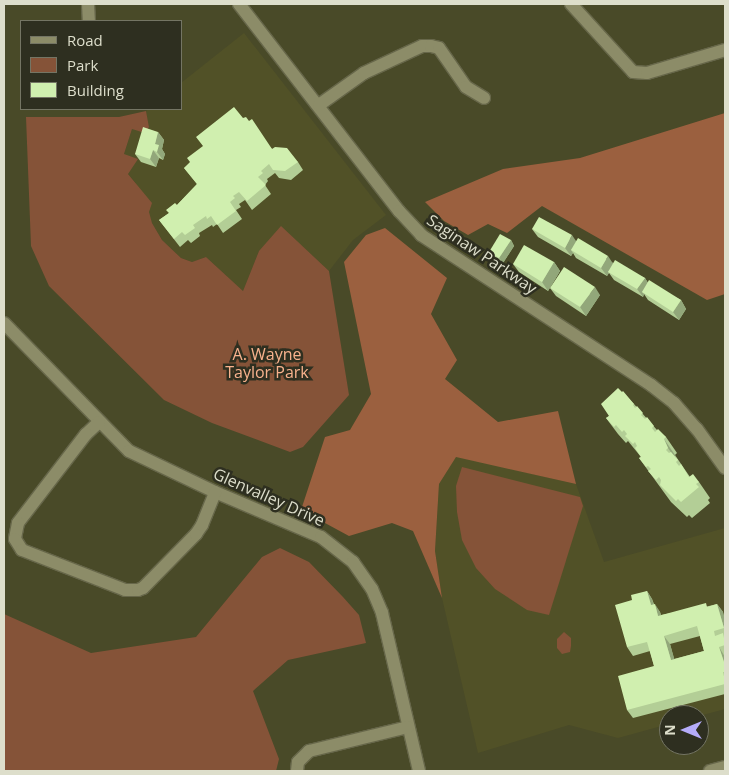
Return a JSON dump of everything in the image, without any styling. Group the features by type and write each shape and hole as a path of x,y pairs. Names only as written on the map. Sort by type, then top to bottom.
{"street":[{"path":"88,4 89,20"},
{"name":"Saginaw Parkway","path":"239,4 319,105 399,211 421,236 651,385 674,404 697,429 725,468"},
{"path":"571,4 634,72 647,73 725,50"},
{"path":"319,105 364,73 422,46 439,48 466,87 484,98"},
{"name":"Glenvalley Drive","path":"4,324 129,451 215,492 321,537 353,562 372,589 382,613 419,771"},
{"path":"99,422 86,434 18,523 15,539 22,550 126,590 138,590 143,588 196,534 215,492"},
{"path":"297,771 298,762 309,751 408,727"},
{"path":"710,771 725,767"}],"shaded area":[{"path":"244,33 386,215 353,240 329,271 301,245 259,251 243,291 206,257 192,262 181,258 162,240 152,223 135,182 128,174 124,154 132,129 149,127 146,111 182,110 182,82"},
{"path":"725,113 725,294 707,300 542,206 507,233 488,224 468,235 444,221 425,202 503,169 580,158"},
{"path":"385,228 447,278 431,314 457,360 445,379 498,422 558,411 576,484 456,457 439,484 435,551 442,598 413,531 392,523 349,536 301,510 325,437 350,430 371,394 344,262 366,235"},
{"path":"456,456 576,484 604,562 725,528 725,709 709,713 709,705 659,705 659,727 618,738 569,725 478,753 442,598 435,551 439,484"}],"green space":[{"name":"A. Wayne Taylor Park","path":"146,111 149,127 145,133 132,129 124,154 138,159 128,174 152,203 149,212 152,223 162,240 181,258 192,262 206,257 243,291 259,251 281,226 329,271 349,395 303,447 290,452 212,423 164,400 49,286 31,246 26,117 119,117"},
{"path":"462,467 580,497 583,506 549,615 527,610 495,589 476,568 462,540 457,512 456,486"},
{"path":"280,548 309,562 343,597 359,615 366,643 288,660 253,691 279,759 276,771 4,771 4,614 91,653 196,637 262,557"},
{"path":"564,632 571,638 571,646 570,652 562,654 557,648 557,639"}],"building":[{"path":"234,107 243,118 246,117 249,121 252,119 272,149 275,147 287,148 298,162 285,171 273,170 269,164 261,171 263,173 258,177 266,185 247,201 239,192 233,196 235,198 230,202 236,211 217,225 211,216 207,219 206,216 193,225 195,228 185,235 182,232 174,239 159,220 169,213 166,210 175,203 177,205 197,184 184,168 190,162 187,158 203,146 196,137"},
{"path":"143,127 158,132 155,144 159,145 157,152 153,150 150,159 135,154"},
{"path":"539,217 572,235 565,248 532,229"},
{"path":"500,234 511,240 499,258 489,252"},
{"path":"578,238 608,256 601,268 571,250"},
{"path":"524,245 554,262 542,282 513,264"},
{"path":"615,260 645,278 637,289 608,272"},
{"path":"564,267 595,287 580,307 550,288"},
{"path":"649,280 681,300 673,312 642,292"},
{"path":"618,388 623,391 635,408 637,406 645,419 647,417 654,426 652,428 655,432 658,429 666,437 664,439 668,448 666,450 669,453 671,452 678,460 676,462 679,466 681,464 689,477 693,474 699,482 696,484 699,487 681,502 678,499 676,501 660,485 661,480 659,477 656,480 648,471 651,469 648,466 646,467 639,458 641,457 635,448 637,446 635,442 633,444 625,436 627,434 624,430 622,432 616,425 614,427 606,418 609,416 601,404"},
{"path":"647,591 651,605 655,604 658,616 706,603 707,607 717,604 724,628 714,631 715,636 723,633 725,645 719,647 725,665 725,672 723,672 725,684 627,710 618,676 654,666 647,642 627,647 615,605 632,600 631,595","holes":["697,626 704,651 671,660 664,636"]}]}
